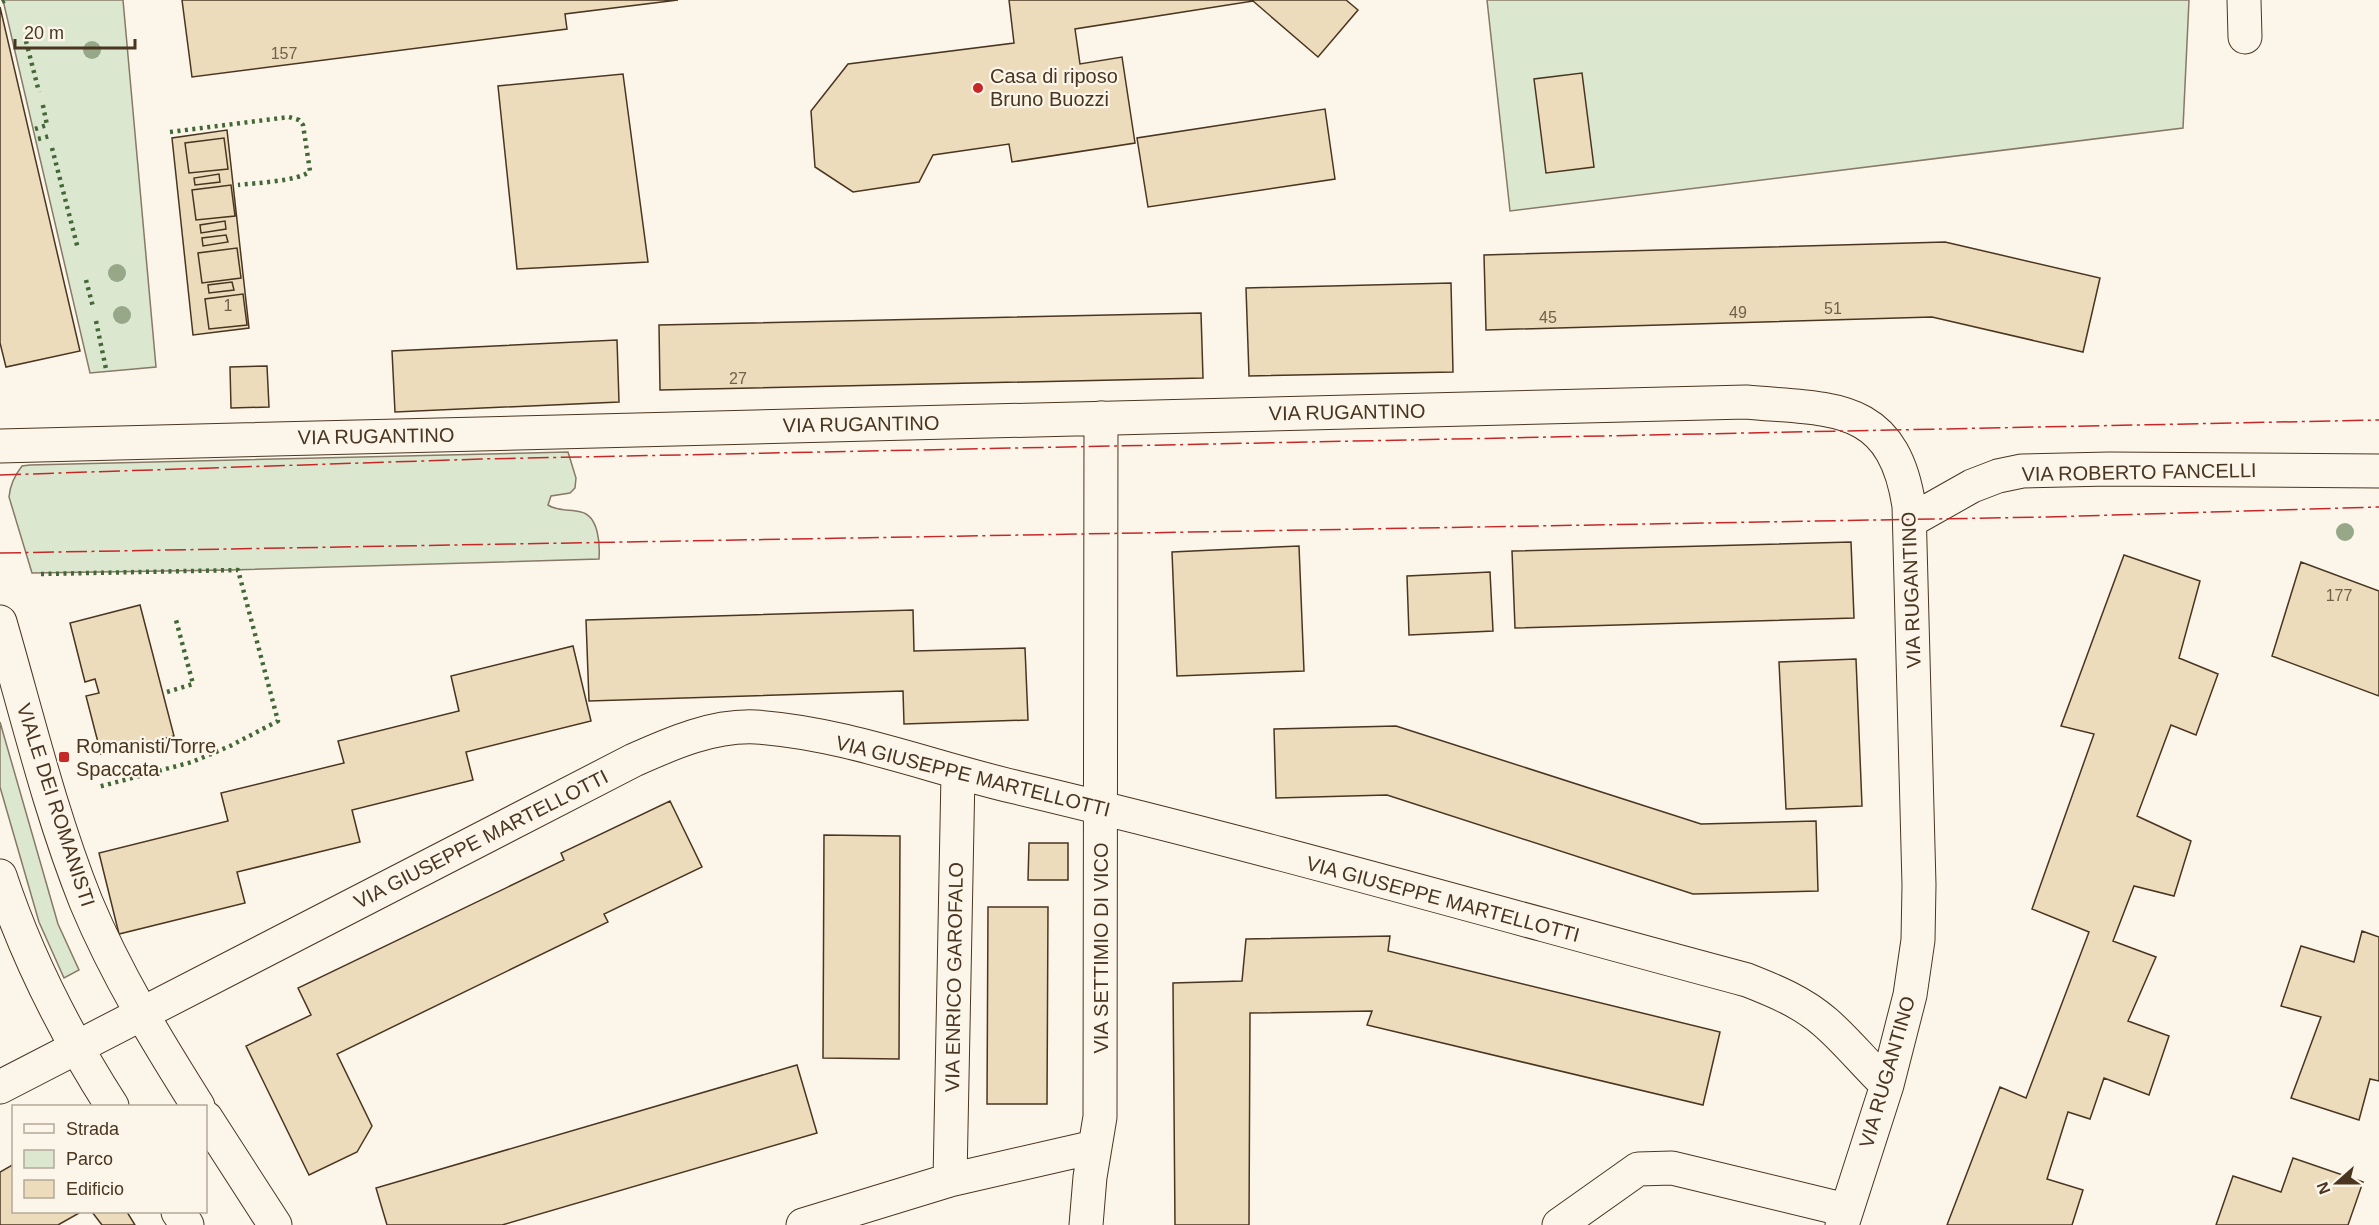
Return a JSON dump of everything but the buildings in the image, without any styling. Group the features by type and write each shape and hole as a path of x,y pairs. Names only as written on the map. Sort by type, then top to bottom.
{"street":[{"path":"2244,0 2246,37"},
{"name":"VIA RUGANTINO","path":"0,446 1746,402 1841,411 1864,421 1883,440 1892,454 1903,481 1910,521 1919,923 1910,995 1887,1085 1844,1218"},
{"name":"VIA SETTIMIO DI VICO","path":"1086,1225 1094,1147 1100,1117 1101,417"},
{"name":"VIA ROBERTO FANCELLI","path":"1910,521 1972,486 1998,476 2022,471 2109,469 2379,471"},
{"name":"VIALE DEI ROMANISTI","path":"0,622 78,881 112,958 197,1105"},
{"name":"VIA GIUSEPPE MARTELLOTTI","path":"0,1087 604,775 657,750 700,734 753,727 787,731 864,747 958,774 1102,808 1748,980 1785,996 1811,1011 1826,1023 1887,1085"},
{"name":"VIA ENRICO GAROFALO","path":"950,1180 958,774"},
{"path":"0,876 34,967 75,1047 111,1105"},
{"path":"207,1120 275,1225"},
{"path":"803,1225 950,1180 1094,1147"},
{"path":"1558,1225 1638,1168 1657,1167 1672,1168 1844,1218"}],"green space":[{"path":"3,0 123,0 156,367 90,373"},
{"path":"1487,0 2189,0 2183,128 1510,211"},
{"path":"568,452 576,478 575,488 570,493 551,496 548,505 560,510 581,512 592,519 597,532 599,559 231,570 32,573 9,497 17,473 22,466 30,465"},
{"path":"0,722 58,924 79,970 64,978 39,922 0,787"}],"hedge":[{"path":"2,2 6,0"},
{"path":"26,41 39,92"},
{"path":"35,129 47,125 42,101"},
{"path":"170,132 289,117 299,120 303,125 310,171 287,179 238,185"},
{"path":"38,139 50,136"},
{"path":"52,148 78,249"},
{"path":"86,280 93,307"},
{"path":"96,321 106,369"},
{"path":"41,574 238,570 278,721 230,746 192,762 98,787"},
{"path":"167,692 193,684 176,620"}],"power":[{"path":"0,475 481,459 2379,420"},
{"path":"0,553 2046,517 2379,507"}],"place":[{"name":"Casa di riposo Bruno Buozzi","path":"978,88"},
{"name":"Romanisti/Torre Spaccata","path":"64,757"}]}
